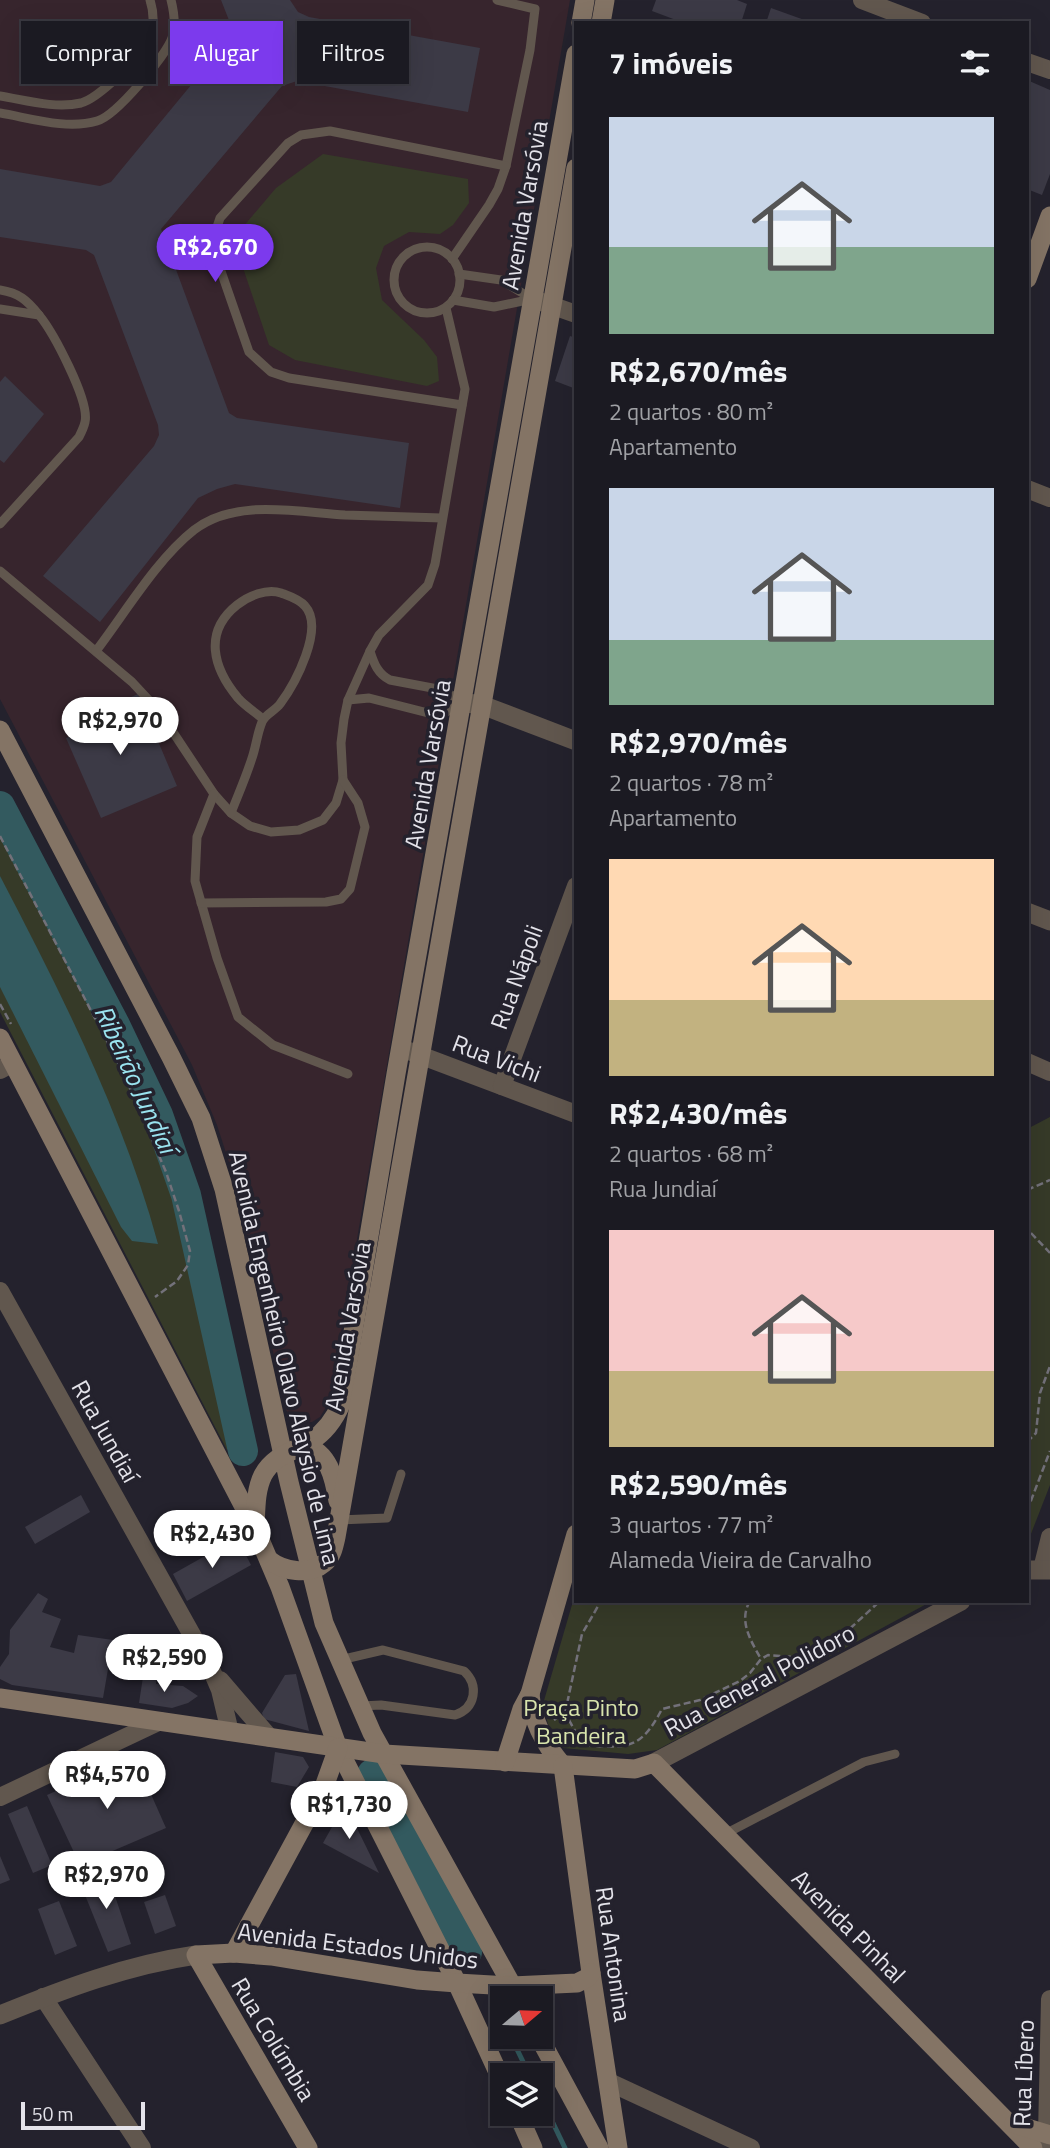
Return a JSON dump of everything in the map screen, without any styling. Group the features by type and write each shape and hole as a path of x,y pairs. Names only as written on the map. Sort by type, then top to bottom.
{"main road":[{"path":"581,21 585,0"},
{"path":"601,21 605,0"},
{"name":"Avenida Varsóvia","path":"473,703 532,299 574,65"},
{"name":"Avenida Varsóvia","path":"283,1455 304,1445 326,1428 341,1404 574,179"},
{"path":"1029,274 1050,216"},
{"name":"Avenida Engenheiro Olavo Alaysio de Lima","path":"0,730 201,1118 224,1189 283,1455 324,1623 359,1706 512,1986"},
{"path":"7,1034 7,1066 255,1528 270,1560 338,1748 457,1983 494,2063"},
{"name":"Avenida Varsóvia","path":"310,1570 326,1562 332,1551 339,1516 410,1052"},
{"path":"304,1445 320,1453 328,1464 335,1483 339,1516"},
{"path":"255,1528 256,1500 262,1478 269,1466 283,1455"},
{"path":"505,1762 522,1709 530,1694 574,1541"},
{"path":"270,1560 282,1567 310,1570"},
{"path":"530,1694 539,1729 564,1766"},
{"path":"0,1698 384,1754 635,1769 654,1763"},
{"path":"234,1953 324,1787 338,1748"},
{"name":"Avenida Pinhal","path":"654,1763 1009,2122 1043,2141"},
{"name":"Rua Antonina","path":"564,1766 591,1973 618,2148"},
{"name":"Avenida Estados Unidos","path":"196,1955 234,1953 285,1958 417,1980 490,1988"},
{"name":"Rua Colúmbia","path":"196,1955 308,2148"},
{"name":"Avenida Estados Unidos","path":"553,1986 577,1983 591,1973"},
{"path":"545,2049 599,2148"},
{"path":"523,2126 533,2148"}],"street":[{"path":"862,0 918,21"},
{"path":"1029,63 1050,70"},
{"path":"532,299 574,313"},
{"path":"1029,490 1050,498"},
{"path":"473,703 574,740"},
{"name":"Rua Nápoli","path":"502,1086 574,891"},
{"path":"1029,913 1050,920"},
{"name":"Rua Vichi","path":"410,1052 574,1113"},
{"path":"1029,1063 1050,1072"},
{"name":"Rua Jundiaí","path":"0,1291 211,1669 220,1690 230,1732"},
{"path":"1040,1570 1050,1538"},
{"name":"Rua General Polidoro","path":"654,1763 957,1603"},
{"name":"Rua Jundiaí","path":"211,1669 270,1738"},
{"path":"0,1797 160,1721"},
{"name":"Avenida Estados Unidos","path":"0,2015 102,1976 142,1964 196,1955"},
{"path":"44,1997 142,2148"},
{"name":"Rua Líbero","path":"1043,2141 1050,1999"},
{"path":"609,2082 751,2148"}],"lane":[{"path":"0,96 58,104 80,103 96,96 149,41 153,9 150,0"},
{"path":"0,113 56,123 79,123 98,121 115,111 164,54 173,36 174,13 171,0"},
{"path":"452,259 498,189 506,166 530,50 536,4 497,0"},
{"path":"462,405 289,378 271,372 249,352 214,251 215,233 220,218 288,143 301,135 330,131 506,166"},
{"path":"433,248 452,259 459,274 458,292 446,308 436,312 414,311 405,306 394,287 397,265 412,250 433,248"},
{"path":"459,274 501,281 532,299"},
{"path":"0,290 14,292 25,298 51,330 60,345 84,404 86,420 79,437 0,524"},
{"path":"453,300 494,307 532,299"},
{"path":"0,571 132,682 159,711 214,794 230,813 250,826 271,832 299,830 323,820 336,803 343,780 341,743 348,700 379,635 428,585 435,564 465,389 446,308"},
{"path":"0,309 39,315"},
{"path":"96,651 171,551 196,529 219,516 244,511 277,510 442,518"},
{"path":"230,813 252,759 262,719 279,707 311,644 311,620 306,606 276,591 260,593 243,600 225,615 216,631 214,648 223,673 238,698 262,719"},
{"path":"370,651 374,665 390,680 443,690 473,703"},
{"path":"348,700 369,698 440,716 473,703"},
{"path":"201,903 326,902 341,899 350,890 365,827 358,803 343,780"},
{"path":"214,794 197,837 195,881 217,958 238,1017 273,1045 348,1074"},
{"path":"339,1516 387,1518 401,1474"},
{"path":"338,1660 383,1650 403,1653 464,1671 473,1681 471,1703 461,1714 359,1706"},
{"path":"723,1835 864,1762 895,1754"}],"path":[{"path":"0,836 123,1072 166,1172 179,1211 190,1251 188,1265 177,1281 153,1298"},
{"path":"0,1004 7,1034"},
{"path":"1029,1189 1050,1180"},
{"path":"1031,1233 1050,1253"},
{"path":"1029,1439 1036,1433 1040,1393 1050,1366"},
{"path":"1029,1506 1050,1451"},
{"path":"599,1603 582,1634 565,1713 583,1745 623,1748 650,1733 662,1709 700,1700 740,1681 768,1654 795,1657 844,1634 878,1603"},
{"path":"749,1603 745,1620 749,1639 761,1659"},
{"path":"539,1729 565,1713"}],"shaded area":[{"path":"0,0 570,0 329,1402 320,1417 312,1422 300,1423 293,1420 286,1410 235,1181 217,1125 192,1065 0,699"},
{"path":"0,876 68,1011 109,1102 144,1196 158,1244 132,1241 121,1227 0,987"}],"green space":[{"path":"323,154 468,179 469,203 453,225 440,234 409,232 384,246 376,268 382,300 424,340 437,357 439,381 427,386 295,360 269,345 242,265 237,234 276,188"},
{"path":"0,825 130,1076 178,1191 233,1447 227,1450 0,1012"},
{"path":"1050,1117 1050,1485 1029,1539 1029,1128"},
{"name":"Praça Pinto Bandeira","path":"574,1598 574,1603 928,1603 657,1750 628,1754 563,1748 548,1724 543,1704"}],"building":[{"path":"221,0 290,0 298,12 331,21 297,21 297,81 282,86 161,229 229,413 237,418 409,443 400,508 235,484 217,489 198,498 100,622 43,576 154,446 159,435 158,425 94,255 86,250 0,237 0,169 100,186 111,182 192,84 283,84 283,21 229,21"},
{"path":"656,0 737,0 747,4 742,21 679,21 652,11"},
{"path":"771,8 807,21 767,21"},
{"path":"409,35 480,48 468,112 314,84 409,84"},
{"path":"1029,81 1050,90 1050,174 1042,195 1029,190"},
{"path":"570,336 574,337 574,388 555,381"},
{"path":"5,376 44,414 4,463 0,460 0,382"},
{"path":"138,694 177,786 101,818 66,738 79,733 74,722"},
{"path":"81,1495 90,1512 35,1544 25,1527"},
{"path":"237,1538 251,1565 187,1601 173,1574"},
{"path":"38,1593 48,1599 42,1612 61,1619 50,1647 74,1653 78,1635 113,1640 103,1698 12,1685 0,1679 0,1667 9,1654 10,1630"},
{"path":"296,1674 309,1731 264,1719 262,1713 285,1675"},
{"path":"143,1677 156,1677 156,1684 183,1686 198,1696 188,1703 172,1708 139,1703"},
{"path":"275,1752 303,1757 309,1767 297,1787 271,1782"},
{"path":"134,1756 166,1828 80,1865 47,1795"},
{"path":"27,1806 52,1865 33,1873 8,1814"},
{"path":"341,1811 351,1816 379,1873 323,1843"},
{"path":"0,1856 10,1880 0,1884"},
{"path":"107,1872 131,1944 108,1952 79,1880"},
{"path":"165,1895 176,1926 155,1934 144,1902"},
{"path":"59,1901 77,1946 55,1955 38,1909"}],"waterway":[{"name":"Ribeirão Jundiaí","path":"0,806 115,1025 158,1115 186,1195 243,1451"},
{"name":"Ribeirão Jundiaí","path":"372,1774 467,1952"},
{"name":"Ribeirão Jundiaí","path":"517,2049 524,2063"},
{"name":"Ribeirão Jundiaí","path":"553,2123 565,2148"}]}
